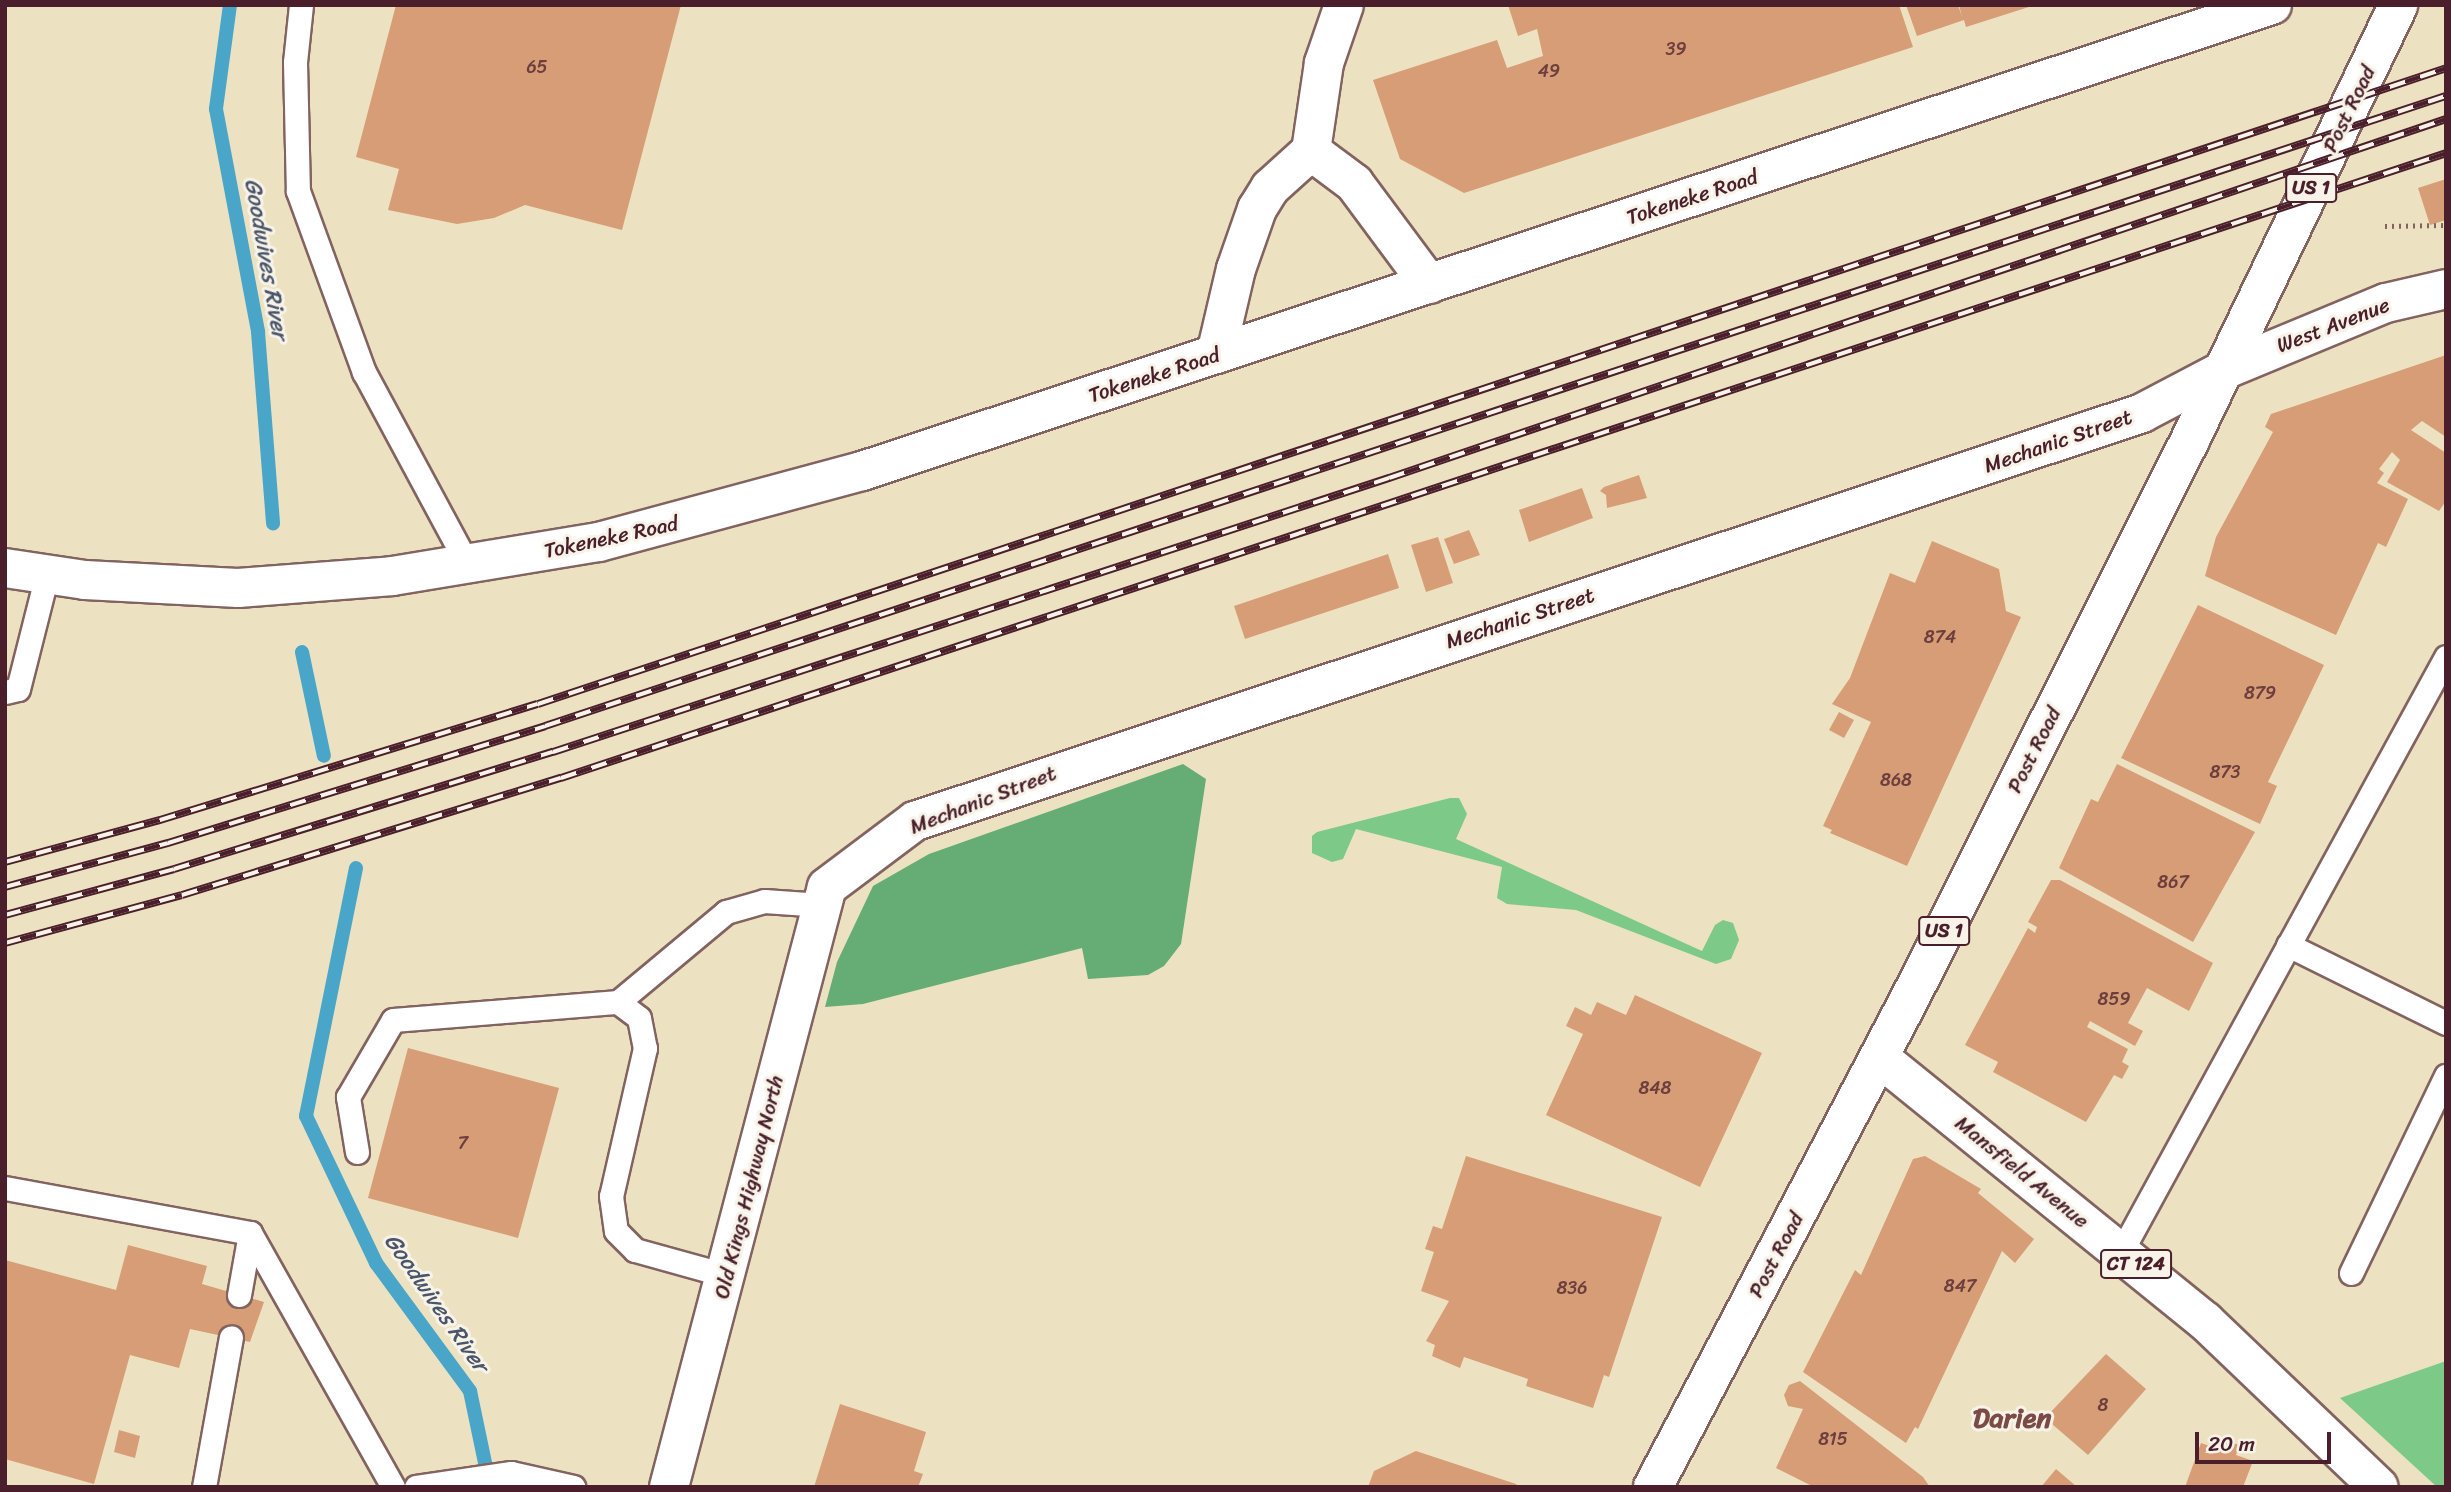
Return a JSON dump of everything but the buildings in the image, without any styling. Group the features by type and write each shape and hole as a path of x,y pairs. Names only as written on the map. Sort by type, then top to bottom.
{"main road":[{"path":"1216,354 1236,269 1257,209 1270,188 1311,151 1324,63 1344,5"},
{"name":"Tokeneke Road","path":"5,568 162,587 238,589 379,578 598,542 737,508 1216,354 2272,5"},
{"name":"Post Road","path":"1653,1487 1880,1058 2224,370 2398,5"},
{"path":"1311,151 1354,183 1429,284"},
{"name":"West Avenue","path":"2224,370 2386,303 2446,289"},
{"name":"Mechanic Street","path":"824,896 915,821 2141,413 2224,370"},
{"name":"Old Kings Highway North","path":"669,1487 824,896"},
{"name":"Mansfield Avenue","path":"1880,1058 2205,1321 2379,1487"}],"lane":[{"path":"301,5 295,62 298,191 364,372 468,565"},
{"path":"5,692 18,689 47,574"},
{"path":"2121,1252 2446,657"},
{"path":"357,1152 348,1097 393,1020 618,1002 726,912 764,901 824,896"},
{"path":"2288,945 2446,1023"},
{"path":"618,1002 639,1018 645,1048 611,1196 616,1231 635,1250 724,1275"},
{"path":"2351,1273 2446,1076"},
{"path":"5,1188 250,1233"},
{"path":"239,1295 250,1233"},
{"path":"250,1233 393,1487"},
{"path":"204,1487 231,1338"},
{"path":"416,1487 452,1478 511,1473 573,1487"}],"path":[{"path":"2385,226 2444,223"}],"green space":[{"path":"1183,764 1206,779 1181,944 1164,966 1148,975 1088,979 1082,948 863,1004 825,1007 837,962 873,886 929,854"},
{"path":"1459,798 1467,814 1456,839 1702,951 1715,925 1723,920 1733,923 1739,940 1731,959 1716,964 1576,910 1507,904 1497,898 1502,867 1356,829 1343,859 1332,862 1312,853 1312,836 1317,832"},
{"path":"2446,1361 2446,1487 2437,1487 2340,1398"}],"waterway":[{"name":"Goodwives River","path":"230,5 216,109 258,332 273,523"},
{"name":"Goodwives River","path":"302,652 324,756"},
{"name":"Goodwives River","path":"356,868 306,1116 376,1263 470,1391 489,1482"}],"railway":[{"path":"5,862 160,820 538,704 2446,68"},
{"path":"5,887 168,843 545,726 2446,96"},
{"path":"5,915 174,869 553,752 1389,478 2446,119"},
{"path":"5,943 182,895 561,778 2446,153"}],"district":[{"name":"Darien","path":"2012,1418"}]}
